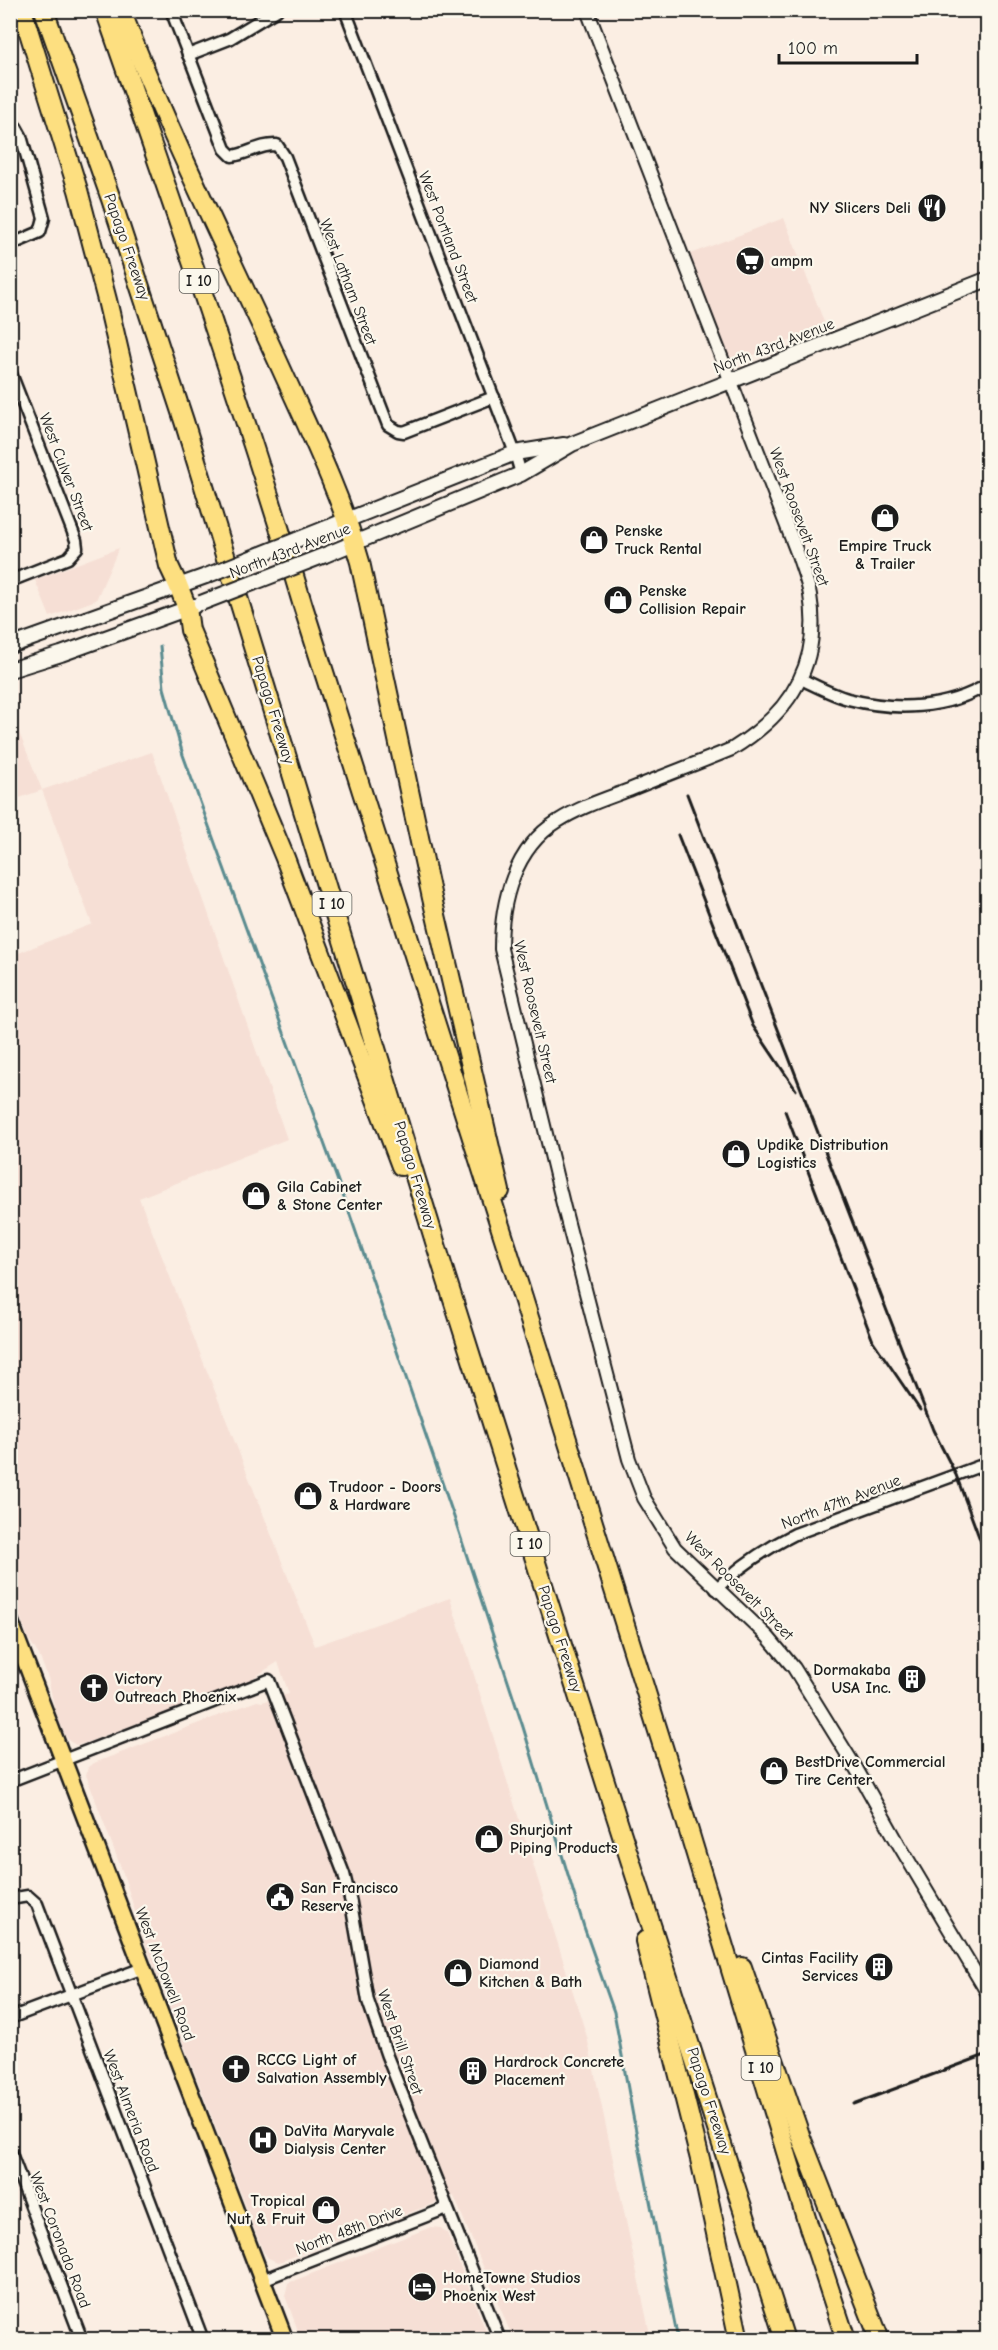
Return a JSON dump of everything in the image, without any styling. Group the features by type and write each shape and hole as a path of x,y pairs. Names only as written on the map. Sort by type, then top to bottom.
{"highway":[{"path":"22,10 78,187 107,300 169,566 185,582 194,606 190,630 285,858 385,1128 444,1271"},
{"name":"Papago Freeway","path":"44,10 184,421 444,1271 785,2340"},
{"name":"I 10","path":"105,10 220,342 272,501 303,606 522,1295 678,1795 806,2218 846,2340"},
{"path":"121,10 176,142 318,450 347,519 522,1295"},
{"path":"678,1795 760,2015 800,2135 880,2340"},
{"path":"616,1816 674,2062 700,2159 739,2340"}],"main road":[{"name":"North 43rd Avenue","path":"10,670 194,606 354,544 521,474 572,444 987,279"},
{"name":"North 43rd Avenue","path":"10,646 324,529 515,453 572,444"},
{"name":"West McDowell Road","path":"10,1621 285,2340"}],"street":[{"path":"171,10 188,55 228,39 277,10"},
{"name":"West Portland Street","path":"345,10 515,453 521,474"},
{"name":"West Roosevelt Street","path":"587,10 798,555 810,593 813,617 812,638 801,679 787,703 772,720 732,749 591,804 573,812 547,829 528,852 511,879 501,930 501,950 629,1459 644,1498 664,1532 683,1557 768,1637 794,1668 857,1770 987,1994"},
{"name":"West Latham Street","path":"188,55 225,149 231,156 242,155 265,145 277,145 285,157 386,421 393,428 404,432 494,398"},
{"path":"10,245 35,236 43,225 44,218 21,136 13,127"},
{"name":"West Culver Street","path":"10,371 76,540 77,548 69,558 10,581"},
{"path":"801,679 846,699 916,708 950,700 987,684"},
{"name":"North 47th Avenue","path":"716,1589 740,1567 768,1547 795,1534 987,1463"},
{"name":"West Brill Street","path":"64,1762 270,1680 344,1874 368,2001 383,2047 500,2340"},
{"path":"10,1781 64,1762"},
{"name":"West Almeria Road","path":"10,1899 28,1896 36,1904 203,2340"},
{"path":"10,2018 143,1968"},
{"name":"West Coronado Road","path":"10,2151 82,2340"},
{"name":"North 48th Drive","path":"262,2280 447,2208"}],"shaded area":[{"path":"784,218 826,327 736,360 728,355 690,254"},
{"path":"119,548 96,600 50,617 35,580"},
{"path":"10,710 42,790 11,801"},
{"path":"152,752 287,1139 139,1198 315,1646 450,1598 587,2037 651,2339 513,2339 454,2196 279,2262 268,2258 263,2251 144,1940 124,1876 86,1775 88,1768 94,1763 257,1701 262,1702 289,1694 278,1662 245,1683 76,1745 65,1735 55,1710 48,1678 39,1655 28,1638 11,1593 11,956 92,924 42,790"},
{"path":"431,2227 441,2228 447,2233 489,2339 301,2339 285,2296 288,2283"}],"waterway":[{"path":"160,646 164,688 183,755 348,1209 454,1517 523,1727 584,1927 614,2012 678,2340"}],"railway":[{"path":"687,794 933,1430 956,1475 988,1561"},
{"path":"678,835 753,1026 796,1090"},
{"path":"785,1111 873,1341 920,1410"},
{"path":"854,2104 988,2054"}],"place":[{"name":"NY Slicers Deli","path":"932,208"},
{"name":"ampm","path":"750,261"},
{"name":"Empire Truck & Trailer","path":"885,518"},
{"name":"Penske Truck Rental","path":"594,540"},
{"name":"Penske Collision Repair","path":"618,600"},
{"name":"Updike Distribution Logistics","path":"736,1154"},
{"name":"Gila Cabinet & Stone Center","path":"256,1196"},
{"name":"Trudoor - Doors & Hardware","path":"308,1496"},
{"name":"Dormakaba USA Inc.","path":"912,1679"},
{"name":"Victory Outreach Phoenix","path":"94,1688"},
{"name":"BestDrive Commercial Tire Center","path":"774,1771"},
{"name":"Shurjoint Piping Products","path":"489,1839"},
{"name":"San Francisco Reserve","path":"280,1897"},
{"name":"Cintas Facility Services","path":"879,1967"},
{"name":"Diamond Kitchen & Bath","path":"458,1973"},
{"name":"RCCG Light of Salvation Assembly","path":"236,2069"},
{"name":"Hardrock Concrete Placement","path":"473,2071"},
{"name":"DaVita Maryvale Dialysis Center","path":"263,2140"},
{"name":"Tropical Nut & Fruit","path":"326,2210"},
{"name":"HomeTowne Studios Phoenix West","path":"422,2287"}]}
